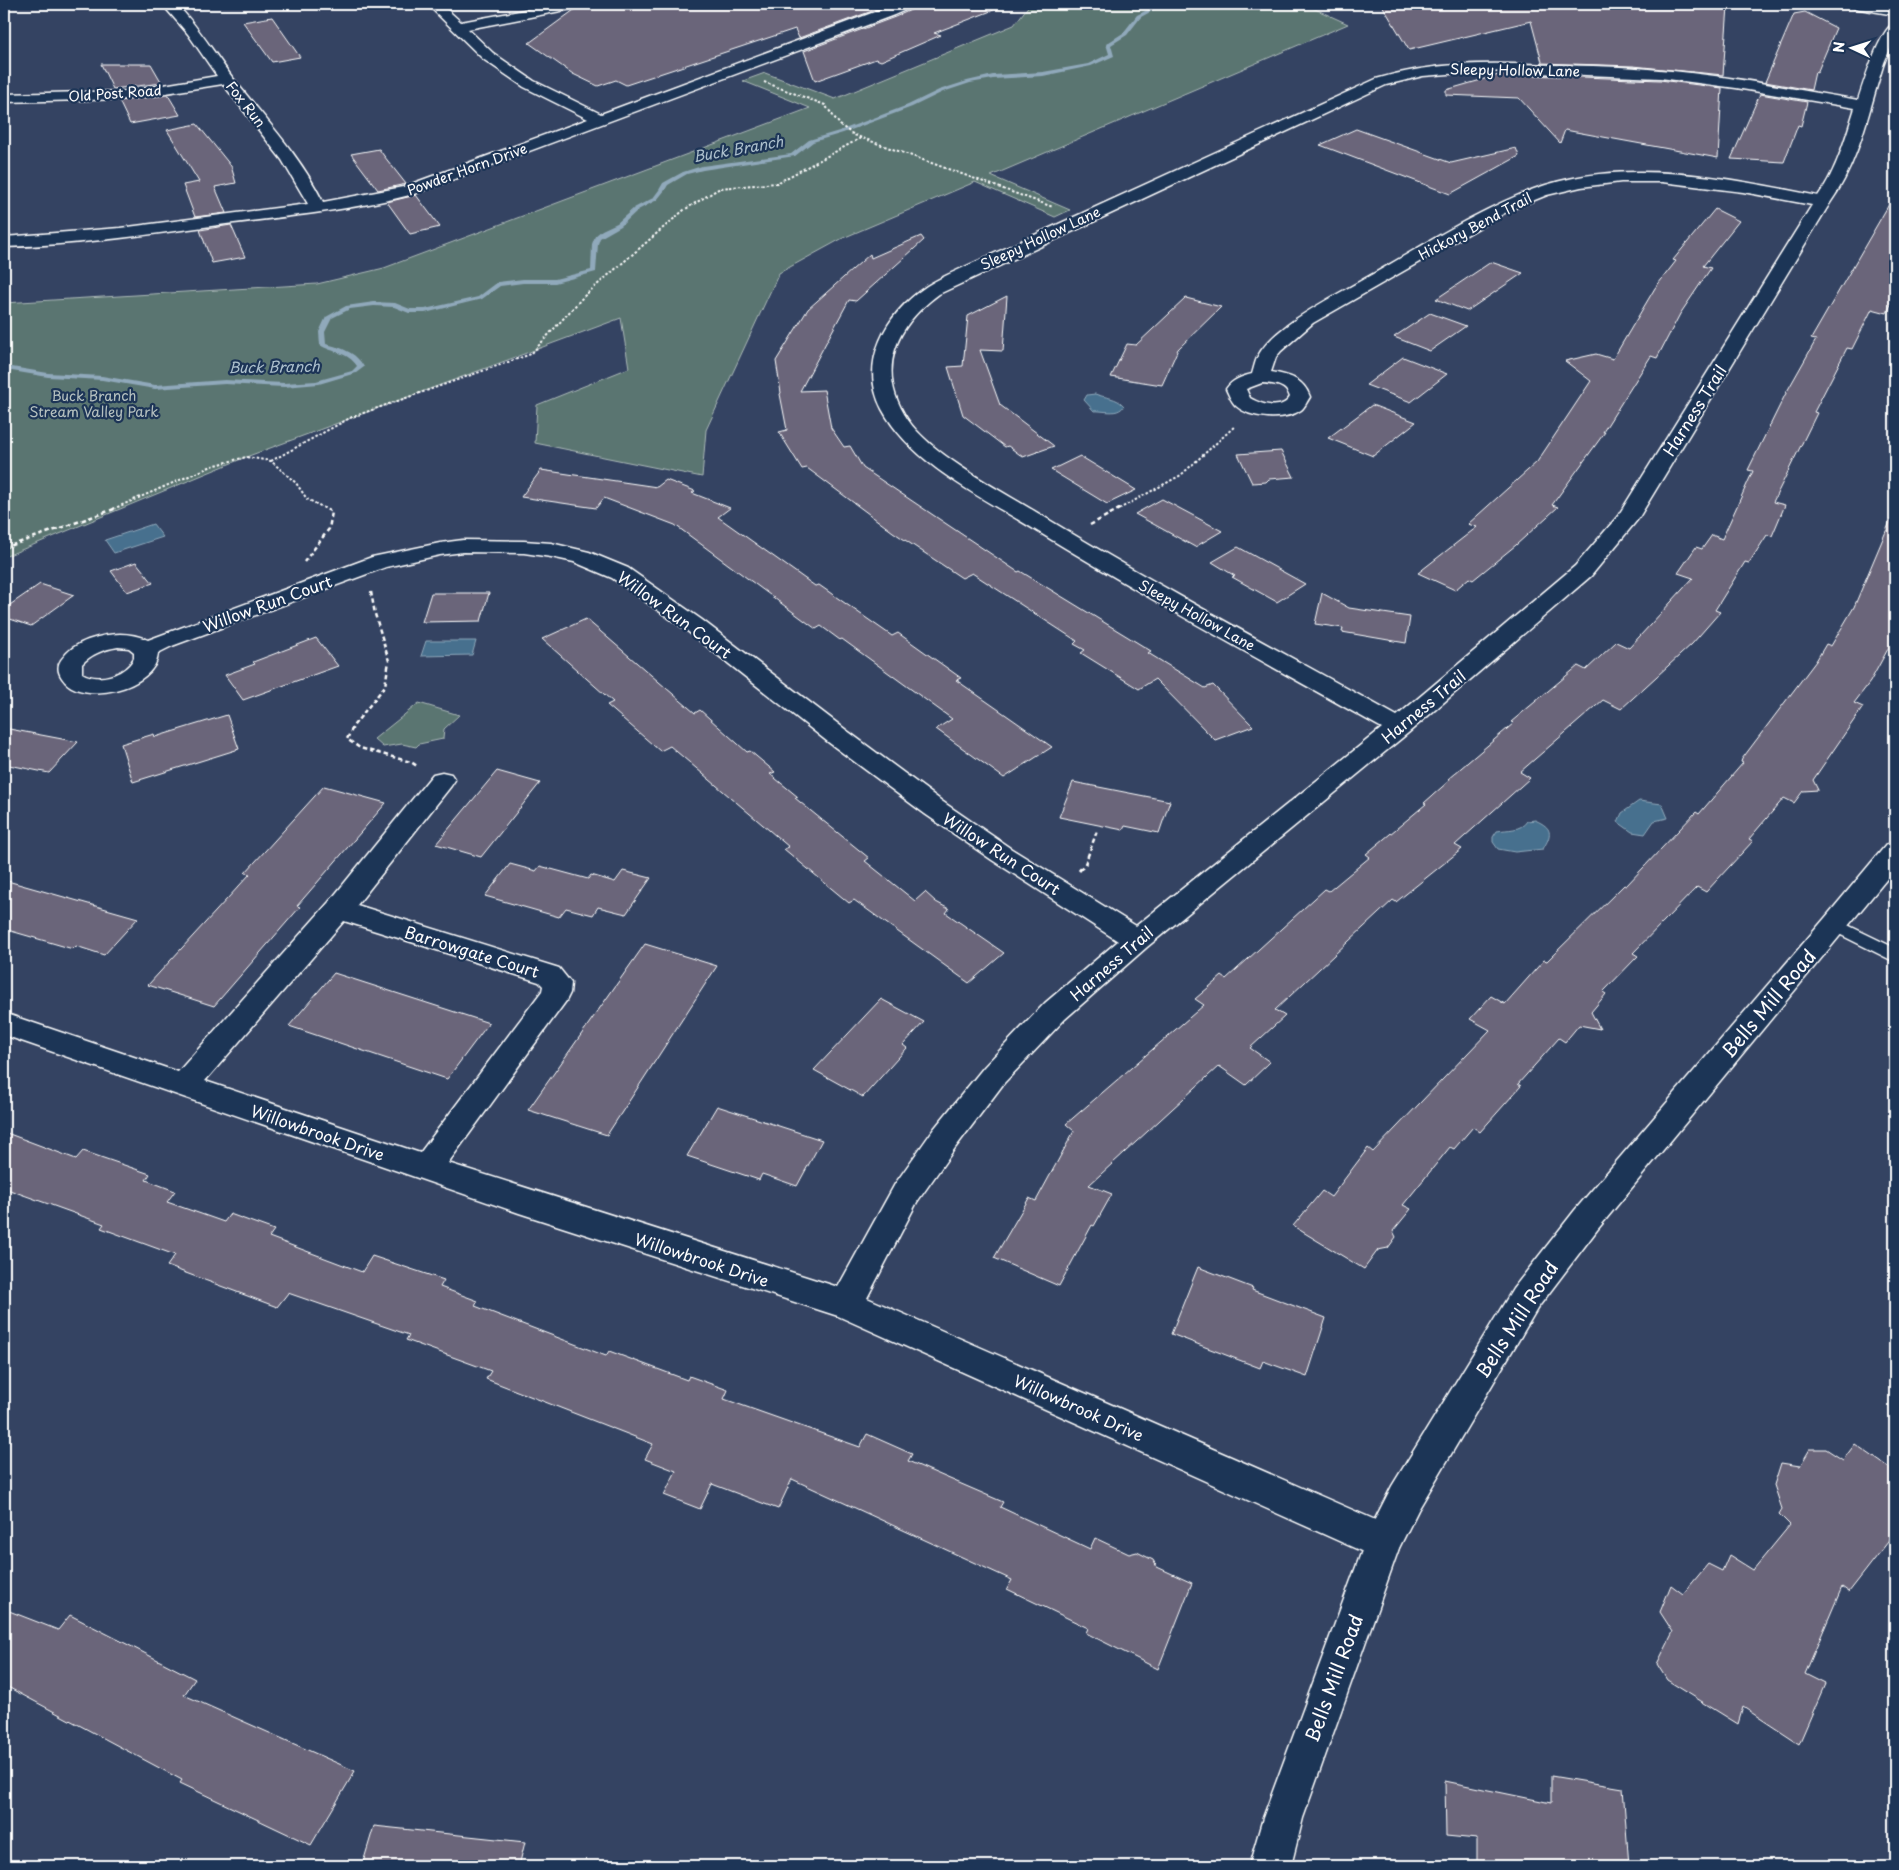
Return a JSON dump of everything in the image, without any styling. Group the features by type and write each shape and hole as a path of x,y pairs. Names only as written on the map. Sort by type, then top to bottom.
{"street":[{"name":"Fox Run","path":"169,4 180,14 226,78 308,183 318,207"},
{"path":"434,4 488,56 528,84 602,120"},
{"path":"458,28 576,4"},
{"name":"Powder Horn Drive","path":"4,242 108,234 318,207 384,197 408,191 733,71 907,4"},
{"path":"1854,4 1895,11"},
{"name":"Harness Trail","path":"846,1304 906,1193 994,1075 1055,1011 1137,940 1399,727 1583,571 1609,541 1627,519 1822,202 1835,184 1848,155 1877,63 1895,27"},
{"name":"Sleepy Hollow Lane","path":"1399,727 1168,600 1064,539 922,448 899,422 884,391 882,371 886,348 893,333 911,308 932,291 964,274 1082,218 1381,82 1406,74 1429,70 1492,67 1659,74 1728,83 1862,106"},
{"name":"Old Post Road","path":"4,98 128,95 226,78"},
{"name":"Hickory Bend Trail","path":"1260,377 1267,356 1274,347 1307,320 1504,207 1546,190 1600,180 1660,178 1733,184 1822,202"},
{"path":"1260,377 1278,379 1293,385 1299,391 1300,397 1292,406 1277,410 1252,407 1242,402 1237,396 1236,389 1240,384 1260,377"},
{"name":"Willow Run Court","path":"145,650 164,641 380,562 440,549 490,546 551,550 581,557 620,573 694,625 821,724 934,808 1137,940"},
{"path":"184,1085 339,909 442,780"},
{"name":"Bells Mill Road","path":"1270,1866 1289,1800 1383,1542 1405,1498 1525,1299 1542,1274 1668,1121 1835,925 1895,850"},
{"name":"Barrowgate Court","path":"339,909 549,975 557,983 556,993 427,1168"},
{"name":"Willowbrook Drive","path":"4,1024 519,1200 846,1304 1383,1542"}],"lane":[{"path":"1835,925 1895,956"}],"path":[{"path":"733,71 825,105 840,125 861,138 1082,218"},
{"path":"271,461 352,417 531,354 584,296 684,210 720,188 777,183 861,138"},
{"path":"1064,539 1181,475 1244,418 1252,407"},
{"path":"4,548 122,506 212,466 246,457 271,461 296,483 307,499 332,512 329,529 306,557 299,576 305,589"},
{"path":"366,567 370,576 375,614 389,661 386,686 354,725 347,739 360,748 411,762 442,780"},
{"path":"1052,886 1068,880 1084,868 1091,856 1092,838 1097,831"}],"green space":[{"name":"Buck Branch Stream Valley Park","path":"1030,4 1304,4 1348,24 991,176 1070,210 1055,217 975,182 843,238 779,273 706,430 702,477 535,443 537,405 629,368 621,318 246,457 4,557 4,303 317,284 384,268 810,108 743,81 765,73 835,99 1014,25"},
{"path":"419,703 459,715 444,729 443,739 419,744 416,747 402,744 383,747 374,739"}],"water":[{"path":"1095,394 1114,399 1124,406 1114,412 1094,411 1084,400 1087,395"},
{"path":"153,524 163,537 114,553 105,540"},
{"path":"426,641 476,641 472,655 421,656"},
{"path":"1639,801 1662,804 1668,818 1654,821 1645,834 1632,832 1618,822 1622,813"},
{"path":"1535,820 1545,826 1549,832 1543,849 1515,852 1498,849 1493,842 1493,837 1497,831 1518,828 1527,821"}],"building":[{"path":"585,4 891,4 799,38 795,29 626,85 616,80 598,86 573,74 529,43 574,10 583,8"},
{"path":"916,4 1003,4 1004,6 934,33 941,35 881,61 876,59 815,81 804,51 895,17 913,9"},
{"path":"1701,4 1728,6 1723,75 1633,66 1540,63 1542,62 1531,21 1409,50 1382,5"},
{"path":"1805,12 1836,28 1817,73 1815,72 1811,90 1765,82 1794,14"},
{"path":"272,17 300,57 272,62 243,22"},
{"path":"101,64 151,64 162,83 113,89"},
{"path":"1502,74 1660,80 1722,88 1718,158 1565,130 1560,143 1519,98 1446,95 1446,90"},
{"path":"1760,94 1807,102 1801,126 1798,125 1784,162 1731,159"},
{"path":"168,95 180,115 130,124 119,101"},
{"path":"197,124 231,166 236,183 215,187 226,213 195,217 183,185 199,182 167,130"},
{"path":"1356,129 1451,163 1516,148 1519,156 1450,194 1320,145"},
{"path":"379,149 406,184 378,190 351,154"},
{"path":"1895,194 1895,295 1887,313 1872,309 1852,349 1847,348 1814,412 1817,413 1773,502 1785,505 1772,536 1767,535 1749,563 1745,562 1715,610 1720,612 1692,644 1621,709 1603,700 1520,772 1530,778 1455,845 1462,849 1396,902 1393,900 1275,1010 1285,1016 1250,1048 1270,1062 1246,1085 1219,1066 1089,1185 1112,1194 1094,1226 1092,1225 1059,1286 994,1258 1029,1198 1036,1201 1074,1131 1066,1124 1204,1005 1195,999 1222,976 1226,979 1325,889 1329,891 1370,857 1366,854 1426,804 1424,803 1450,780 1448,779 1514,723 1511,722 1578,666 1586,670 1616,642 1629,648 1693,578 1678,573 1696,547 1702,549 1712,535 1722,539 1753,471 1748,470 1785,395 1816,340 1811,339"},
{"path":"416,195 440,227 410,234 387,202"},
{"path":"1715,209 1739,221 1703,266 1711,268 1680,314 1657,358 1651,356 1603,432 1605,432 1552,505 1558,507 1473,580 1469,578 1455,590 1418,573 1477,527 1468,524 1537,462 1591,381 1565,361 1596,354 1613,359 1655,288 1676,261 1673,260"},
{"path":"231,225 245,257 212,263 200,230"},
{"path":"921,236 924,240 856,301 849,300 800,391 824,390 831,428 844,447 850,446 863,468 1018,572 1020,571 1151,651 1148,653 1205,688 1213,685 1253,726 1215,740 1155,679 1139,689 1081,653 1085,650 1074,644 1077,641 972,573 962,578 893,532 807,468 802,469 779,432 787,430 776,361 808,309 870,254 871,258"},
{"path":"1491,262 1523,273 1467,311 1436,299"},
{"path":"1007,296 1003,351 980,350 1000,405 1054,446 1023,457 1008,446 1005,447 963,415 948,367 963,366 968,316"},
{"path":"1186,298 1221,307 1178,349 1162,385 1111,377 1127,344 1136,345"},
{"path":"1430,313 1466,326 1430,351 1394,337"},
{"path":"1403,357 1447,374 1411,402 1366,385"},
{"path":"1372,405 1416,422 1373,456 1328,438"},
{"path":"1281,451 1294,477 1269,479 1266,482 1252,483 1238,454"},
{"path":"1080,456 1136,490 1107,504 1051,470"},
{"path":"541,470 657,487 666,480 695,491 692,493 730,508 718,517 815,586 819,585 892,636 898,633 961,678 956,680 1052,747 1004,778 936,729 952,719 842,639 840,640 821,626 816,629 675,525 604,498 596,508 521,497"},
{"path":"1162,499 1222,531 1195,547 1135,514"},
{"path":"1895,510 1895,636 1870,682 1854,703 1863,707 1813,780 1818,790 1803,791 1794,803 1784,798 1749,839 1753,841 1706,892 1697,887 1633,953 1638,956 1603,992 1606,994 1591,1012 1600,1029 1579,1025 1565,1042 1559,1038 1518,1084 1521,1086 1480,1132 1473,1127 1454,1149 1450,1147 1403,1205 1411,1209 1393,1231 1396,1237 1388,1248 1378,1250 1364,1269 1293,1226 1322,1191 1331,1197 1368,1148 1373,1152 1490,1030 1470,1019 1491,996 1505,1004 1544,960 1547,961 1624,885 1626,886 1696,812 1699,814 1743,763 1741,762 1742,759 1816,661 1826,644 1831,646 1854,607"},
{"path":"1238,547 1305,584 1277,602 1232,577 1235,576 1212,562"},
{"path":"136,562 153,583 127,592 111,571"},
{"path":"40,584 74,595 31,626 4,617 4,609"},
{"path":"431,593 489,593 481,621 422,622"},
{"path":"1322,593 1349,608 1410,617 1406,643 1342,632 1343,628 1315,624"},
{"path":"586,619 695,713 700,710 747,752 750,751 775,772 770,774 798,797 795,798 869,858 865,861 915,901 925,892 936,902 949,909 946,913 1004,953 969,983 854,900 849,903 784,849 789,847 670,746 660,751 607,705 613,702 542,639"},
{"path":"316,638 338,666 243,700 225,675 255,664 253,662"},
{"path":"227,715 239,749 133,782 121,744 154,734 155,737"},
{"path":"4,728 78,742 49,773 4,764"},
{"path":"497,771 540,783 481,857 436,844"},
{"path":"1073,782 1170,801 1159,833 1125,826 1123,830 1059,817"},
{"path":"324,786 386,803 297,906 300,907 214,1006 148,985 250,874 245,873"},
{"path":"510,864 536,871 540,866 588,879 591,875 615,882 623,871 651,878 626,914 598,907 593,915 566,908 559,917 485,896"},
{"path":"4,880 138,918 104,955 76,946 73,949 4,929"},
{"path":"645,944 717,966 607,1135 528,1110"},
{"path":"334,973 489,1023 447,1079 289,1026"},
{"path":"881,999 924,1022 903,1045 907,1048 863,1097 814,1070"},
{"path":"717,1106 822,1140 797,1186 762,1174 759,1180 687,1156"},
{"path":"4,1132 76,1159 83,1151 150,1174 146,1180 175,1191 167,1202 224,1222 230,1214 274,1230 269,1237 362,1272 372,1256 444,1280 440,1287 478,1301 475,1306 606,1356 609,1351 687,1380 689,1376 728,1390 724,1399 860,1447 867,1434 912,1454 908,1461 1003,1502 1000,1507 1090,1549 1095,1538 1129,1554 1137,1552 1153,1560 1157,1567 1192,1583 1158,1669 1086,1633 1088,1628 1007,1589 1012,1580 792,1479 778,1509 712,1484 700,1509 664,1495 676,1471 645,1459 653,1444 486,1379 491,1371 406,1340 409,1335 288,1293 277,1307 167,1266 175,1255 101,1228 104,1224 4,1188"},
{"path":"1198,1267 1326,1318 1307,1377 1263,1361 1260,1368 1171,1334"},
{"path":"1855,1444 1895,1472 1895,1533 1849,1592 1842,1587 1805,1674 1825,1684 1799,1744 1743,1707 1738,1724 1667,1680 1657,1664 1673,1632 1660,1612 1671,1585 1683,1594 1708,1564 1722,1571 1729,1555 1753,1570 1790,1525 1779,1514 1782,1509 1774,1485 1781,1463 1800,1466 1810,1449 1826,1449 1843,1460"},
{"path":"4,1609 58,1630 70,1615 195,1679 184,1695 355,1771 311,1845 180,1783 182,1780 4,1685"},
{"path":"1551,1776 1623,1788 1629,1866 1477,1866 1477,1839 1446,1836 1445,1781 1551,1803"},
{"path":"374,1826 525,1842 519,1866 362,1866"}],"waterway":[{"name":"Buck Branch","path":"4,371 12,369 48,375 102,378 155,387 225,382 284,385 317,383 354,372 361,367 354,358 345,352 323,345 322,332 329,317 348,307 374,304 395,305 409,311 425,311 480,298 498,284 523,281 555,281 594,271 597,237 619,225 636,209 655,199 665,184 685,173 702,168 793,155 811,141 841,132 910,106 941,91 969,82 993,77 1043,74 1089,65 1112,55 1108,45 1125,34 1139,16 1159,6 1159,4"}]}
